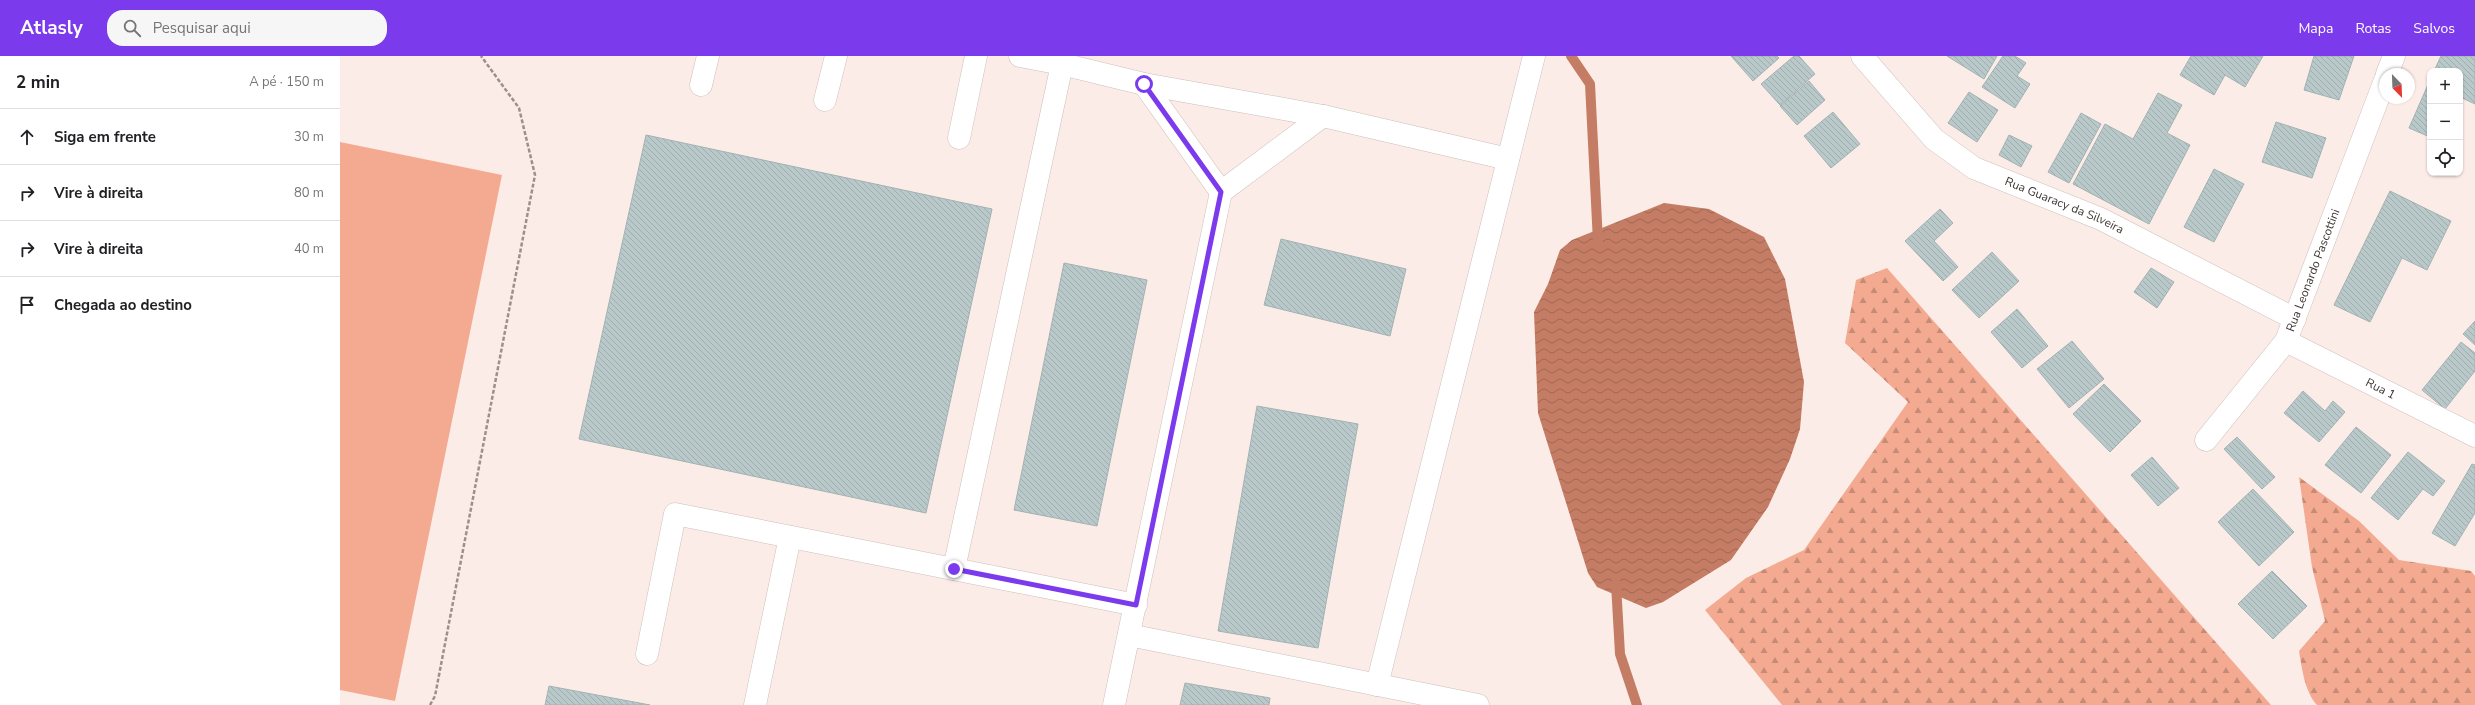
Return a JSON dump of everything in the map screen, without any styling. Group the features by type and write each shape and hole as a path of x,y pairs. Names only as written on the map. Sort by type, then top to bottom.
{"street":[{"path":"701,85 708,56"},
{"path":"825,100 836,56"},
{"path":"959,138 976,56"},
{"path":"1020,56 1062,64 1144,84 1323,116 1508,159"},
{"path":"1377,685 1534,56"},
{"name":"Rua Guaracy da Silveira","path":"1862,56 1934,139 1974,168 2101,219 2295,319"},
{"path":"2389,68 2394,56"},
{"path":"954,569 1062,64"},
{"path":"1144,84 1221,192"},
{"name":"Rua Leonardo Pascottini","path":"2206,440 2286,341 2379,96"},
{"path":"1114,705 1221,192 1323,116"},
{"name":"Rua 1","path":"2286,341 2475,436"},
{"path":"647,654 675,514 1136,605"},
{"path":"755,705 790,537"},
{"path":"1129,635 1478,705"}],"path":[{"path":"430,705 435,696 535,175 519,108 481,56"}],"green space":[{"path":"340,142 502,175 395,701 340,690"},
{"path":"1887,268 2271,705 1782,705 1705,610 1746,578 1804,550 1908,402 1845,343 1856,280"},
{"path":"2299,477 2359,521 2399,560 2471,571 2475,576 2475,705 2317,705 2313,700 2303,673 2299,651 2325,621 2312,567"}],"water":[{"path":"1664,203 1709,209 1764,237 1785,279 1804,382 1800,429 1790,459 1768,507 1731,560 1663,602 1646,608 1597,587 1588,573 1538,413 1534,312 1548,284 1560,250 1572,240"}],"building":[{"path":"1731,56 1777,56 1779,58 1753,81"},
{"path":"1794,56 1799,56 1815,74 1780,105 1761,84"},
{"path":"1947,56 1997,56 1984,79"},
{"path":"2003,56 2015,56 2026,63 2017,76 2030,84 2015,108 1982,87"},
{"path":"2191,56 2263,56 2245,87 2225,75 2214,95 2180,75"},
{"path":"2314,56 2354,56 2339,100 2304,90"},
{"path":"2441,56 2475,56 2475,104 2463,98 2463,68 2435,68"},
{"path":"1809,81 1825,100 1797,125 1780,106"},
{"path":"2427,87 2427,136 2409,128"},
{"path":"1969,92 1998,110 1977,142 1948,123"},
{"path":"2158,93 2182,105 2167,133 2190,145 2149,224 2073,184 2105,124 2133,139"},
{"path":"1833,112 1860,144 1831,168 1804,136"},
{"path":"2081,113 2101,124 2069,183 2048,172"},
{"path":"2276,122 2326,138 2312,178 2262,162"},
{"path":"646,135 992,209 926,513 579,439"},
{"path":"2009,135 2032,146 2021,167 1999,155"},
{"path":"2214,169 2244,184 2214,242 2184,227"},
{"path":"2390,191 2451,221 2427,270 2402,258 2370,322 2334,305"},
{"path":"1940,209 1953,223 1934,241 1958,267 1943,281 1905,241"},
{"path":"1281,239 1406,269 1390,336 1264,305"},
{"path":"1992,252 2019,281 1979,318 1952,290"},
{"path":"1064,263 1147,280 1097,526 1014,510"},
{"path":"2151,268 2174,282 2157,308 2134,292"},
{"path":"2017,309 2048,346 2022,368 1991,332"},
{"path":"2475,321 2475,345 2463,334"},
{"path":"2072,341 2104,379 2069,408 2037,369"},
{"path":"2461,342 2475,353 2475,371 2445,409 2422,390"},
{"path":"2104,384 2141,421 2110,452 2073,414"},
{"path":"2303,391 2325,411 2333,401 2345,412 2319,442 2284,413"},
{"path":"1257,406 1358,424 1318,648 1218,631"},
{"path":"2356,427 2391,455 2361,493 2325,465"},
{"path":"2237,437 2275,477 2262,489 2224,449"},
{"path":"2408,452 2445,481 2433,496 2423,489 2398,520 2371,498"},
{"path":"2152,457 2179,488 2158,506 2131,475"},
{"path":"2472,464 2475,465 2475,513 2455,546 2432,533"},
{"path":"2253,489 2294,532 2259,566 2218,522"},
{"path":"2272,571 2307,606 2273,639 2238,604"},
{"path":"1185,683 1270,698 1269,705 1180,705"},
{"path":"549,686 650,705 545,705"}],"waterway":[{"path":"1571,56 1590,84 1598,242"},
{"path":"1616,584 1620,654 1637,705"}],"route":[{"path":"954,569 1136,605 1221,192 1144,84"}]}
